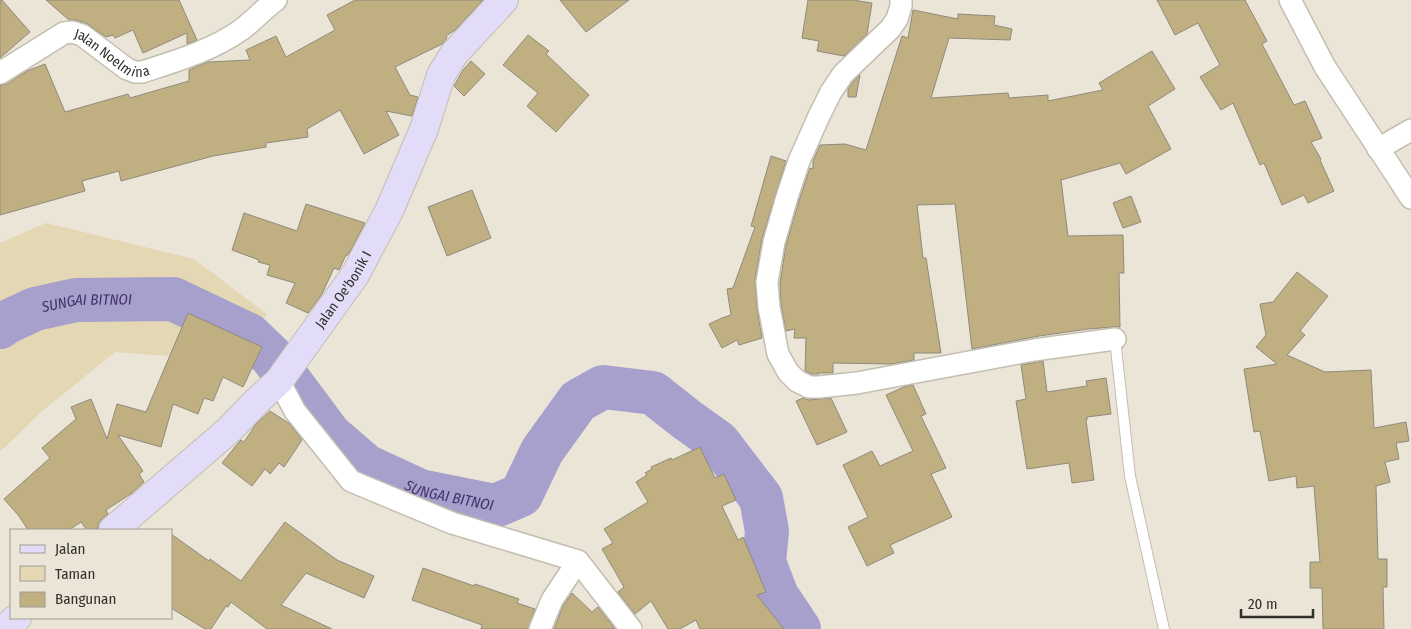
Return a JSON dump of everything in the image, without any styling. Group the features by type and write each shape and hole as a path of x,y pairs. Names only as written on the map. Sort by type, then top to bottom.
{"street":[{"name":"Jalan Noelmina","path":"0,73 64,33 69,32 82,35 127,69 142,72 196,54 223,41 242,29 276,0"},
{"name":"Jalan Oe'bonik I","path":"114,529 229,430 256,402 279,382 355,274 389,211 424,130 447,64 504,0"},
{"path":"901,0 901,6 890,29 843,74 831,92 799,161 787,197 774,242 767,282 769,307 778,354 788,372 797,382 819,387 857,383 1034,350 1115,339"},
{"path":"1290,0 1325,67 1411,198"},
{"path":"1378,148 1411,130"},
{"path":"279,382 295,411 351,481 452,523 578,561 631,629"},
{"path":"540,629 552,600 578,561"},
{"path":"4,629 16,619"}],"lane":[{"path":"1115,339 1130,476 1164,629"}],"green space":[{"path":"46,223 194,259 267,314 232,361 115,352 41,412 0,452 0,243"}],"building":[{"path":"0,0 30,32 0,58"},
{"path":"46,0 179,0 197,40 187,44 187,33 143,53 133,30 115,38 113,35 106,37 86,23 69,20"},
{"path":"355,0 483,0 455,30 446,36 447,38 442,44 395,67 410,95 418,97 412,116 386,111 399,135 364,154 340,110 307,129 308,137 266,143 266,147 213,156 121,181 119,171 82,181 85,191 0,215 0,85 7,84 27,71 45,64 65,112 128,94 130,98 189,81 189,70 208,62 250,60 246,50 276,36 286,57 335,30 327,15"},
{"path":"560,0 629,0 586,32"},
{"path":"808,0 853,0 872,3 867,34 844,56 817,51 819,41 802,38"},
{"path":"1157,0 1245,0 1267,41 1262,44 1294,105 1305,101 1322,138 1311,142 1321,159 1334,191 1308,203 1304,195 1282,205 1264,163 1260,165 1233,103 1221,110 1200,77 1220,65 1198,23 1175,35"},
{"path":"913,10 958,19 958,14 995,16 994,25 1012,29 1010,40 949,38 931,98 1008,93 1009,98 1048,95 1048,101 1103,90 1099,83 1152,51 1175,89 1148,106 1171,149 1126,174 1120,163 1061,180 1068,236 1123,235 1124,273 1119,273 1120,327 1088,329 1039,336 972,349 955,204 917,205 923,258 926,258 941,353 914,353 914,360 891,364 833,363 833,373 812,374 805,371 806,338 794,338 795,329 786,331 781,305 780,283 786,245 799,201 810,168 813,169 813,161 820,145 845,144 866,150 902,36 908,38"},
{"path":"528,35 549,51 546,54 589,95 556,132 527,106 538,93 503,65"},
{"path":"471,61 485,74 464,96 454,86 463,70"},
{"path":"860,75 856,97 848,97 848,89"},
{"path":"771,156 786,161 762,239 755,280 762,338 739,345 737,340 722,348 709,324 731,315 727,289 733,288 755,227 751,226"},
{"path":"472,190 491,238 447,256 428,207"},
{"path":"1131,196 1141,222 1123,228 1113,203"},
{"path":"306,204 365,223 339,270 334,268 322,294 308,313 286,303 295,283 267,275 270,265 258,262 259,260 232,250 244,213 297,231"},
{"path":"1297,272 1328,296 1300,331 1305,335 1287,355 1325,372 1371,370 1374,428 1406,422 1409,441 1396,443 1399,459 1385,462 1390,482 1376,486 1378,559 1387,559 1387,587 1383,587 1384,629 1323,629 1322,588 1310,588 1310,562 1320,562 1314,486 1297,488 1296,476 1269,481 1260,431 1254,432 1244,369 1277,364 1256,347 1266,335 1260,304 1273,302"},
{"path":"188,313 262,347 243,387 223,377 213,401 204,398 198,414 173,404 161,447 118,435 143,471 139,474 144,482 132,493 106,510 108,514 98,524 98,528 86,529 81,522 70,529 27,529 4,499 50,458 42,448 76,419 71,407 91,399 107,439 117,404 146,412"},
{"path":"1043,361 1047,392 1087,386 1086,381 1106,378 1111,414 1087,417 1086,420 1094,480 1072,483 1069,463 1027,469 1016,401 1026,399 1021,365"},
{"path":"913,385 926,414 921,416 946,468 931,474 952,517 890,545 894,553 867,566 848,527 868,517 843,465 872,451 880,466 913,451 886,395"},
{"path":"803,398 809,400 831,398 847,432 817,445 796,401"},
{"path":"270,411 290,424 302,440 284,467 279,463 270,474 265,469 252,486 222,463 241,440 244,442 256,424"},
{"path":"700,447 715,478 724,474 736,500 722,506 738,540 743,537 766,592 757,595 784,629 700,629 696,620 680,629 668,629 651,601 635,614 618,592 624,587 602,549 613,543 604,529 648,502 636,482 647,475 645,473 652,469 651,467"},
{"path":"285,522 337,560 374,576 364,598 306,573 281,605 332,629 267,629 231,602 228,607 226,606 211,629 205,629 172,609 172,535 241,581"},
{"path":"423,568 519,599 517,603 535,609 528,629 481,629 482,625 412,600"},
{"path":"572,593 592,612 598,607 615,629 554,629 563,606"}],"waterway":[{"name":"SUNGAI BITNOI","path":"0,327 35,309 76,300 173,299 249,335 271,356 330,435 366,466 420,491 495,506 521,495 542,451 578,401 603,387 653,393 718,442 761,498 767,531 764,562 777,596 799,629"}]}
